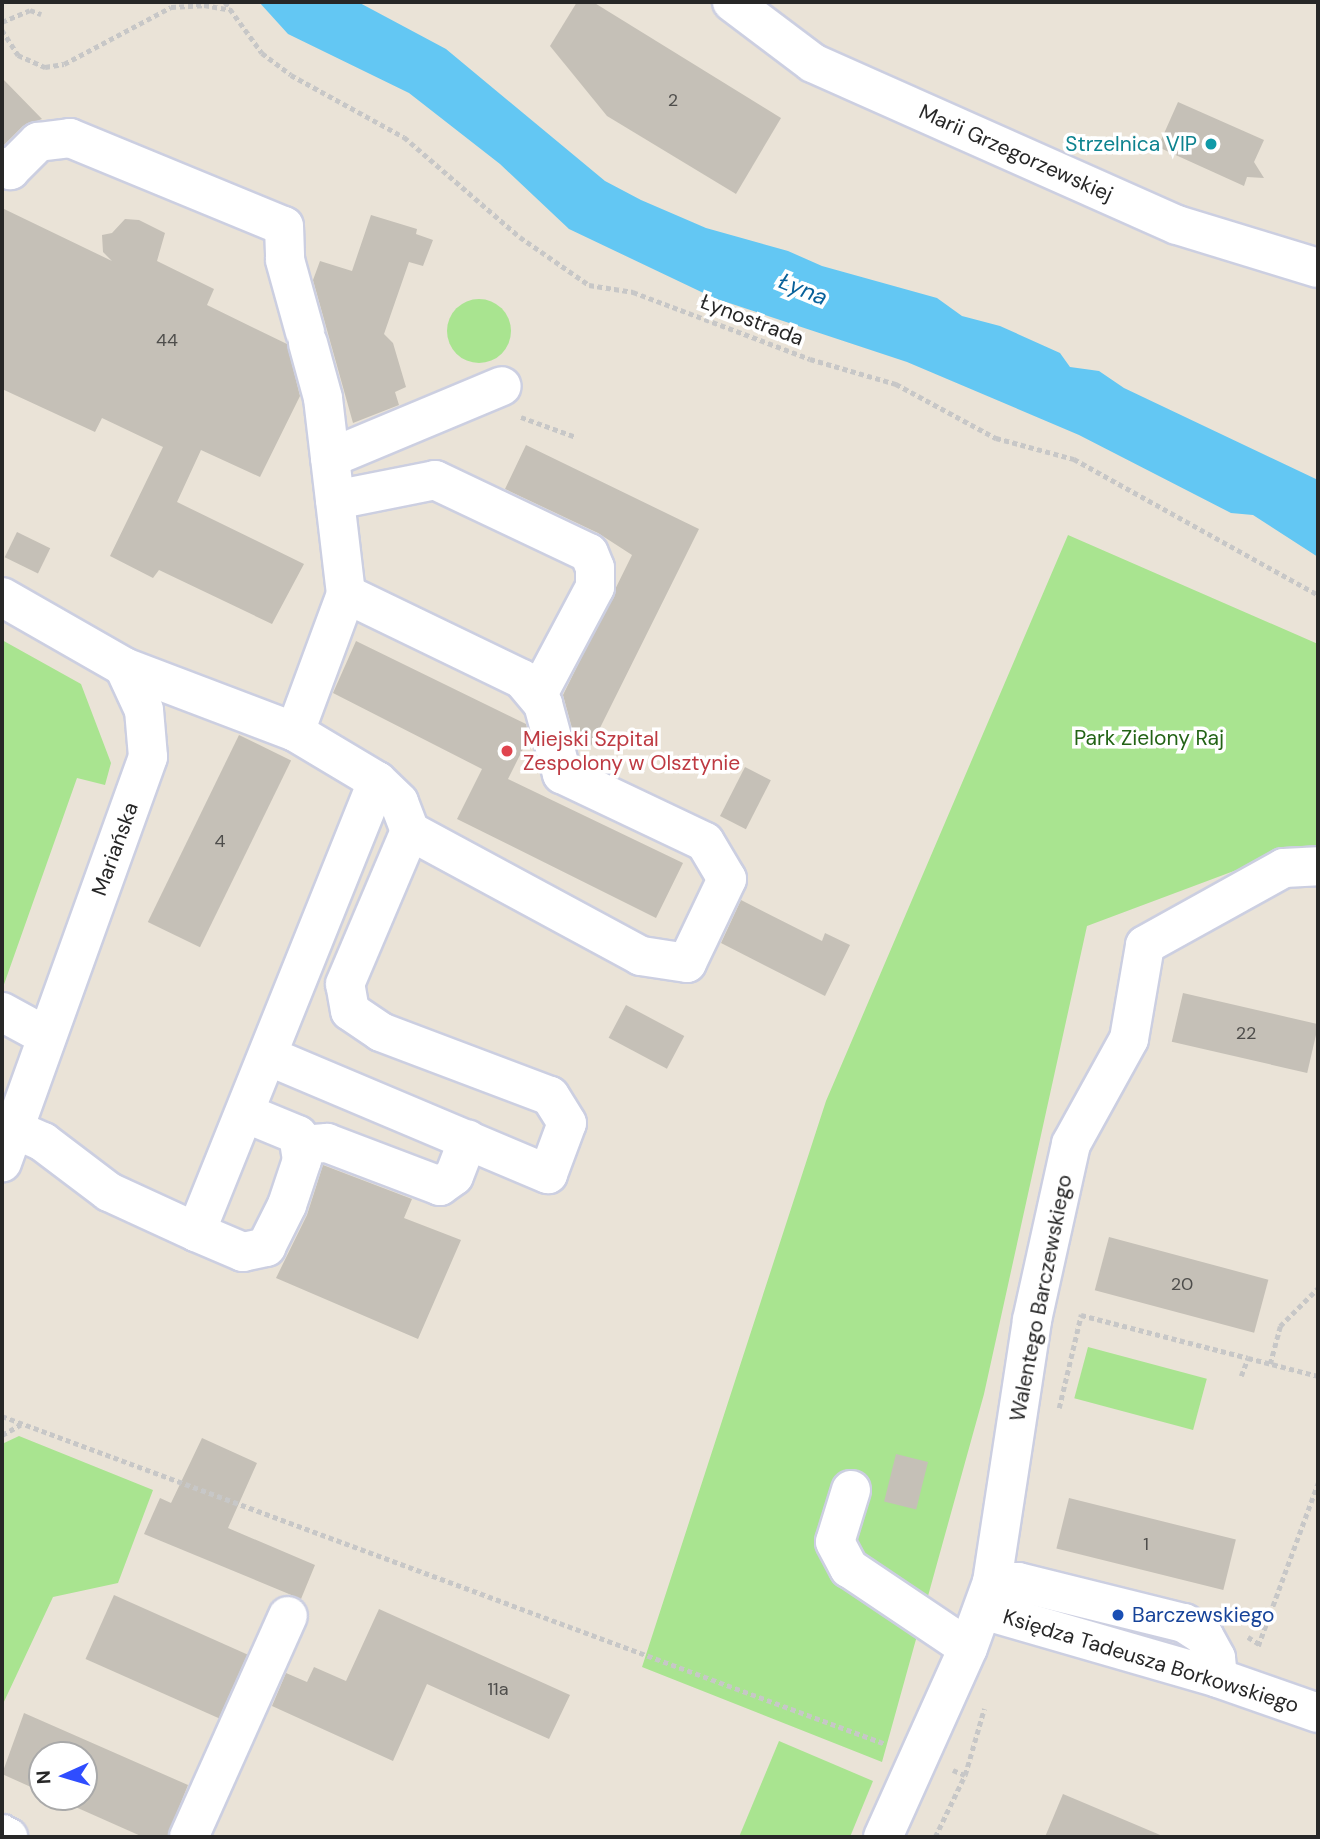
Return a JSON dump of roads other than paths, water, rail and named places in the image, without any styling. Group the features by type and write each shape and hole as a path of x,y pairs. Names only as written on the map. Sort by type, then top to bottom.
{"street":[{"name":"Marii Grzegorzewskiej","path":"732,2 813,63 1177,225 1318,268"},
{"path":"2,167 10,170 38,142 70,138 284,226 285,260 323,398 346,594 295,732"},
{"path":"330,458 489,392"},
{"path":"335,500 435,480 589,553 596,568 595,587 538,694"},
{"path":"2,597 124,667 295,732 377,782 399,802 410,831 641,956 687,963 727,880 705,842 562,774 538,694 522,679 346,594"},
{"name":"Mariańska","path":"8,1146 148,757 144,710 124,667"},
{"path":"196,1233 377,782"},
{"path":"268,1056 548,1174 566,1123 550,1096 381,1032 350,1011 345,984 410,831"},
{"name":"Walentego Barczewskiego","path":"883,1837 968,1648 987,1596 1032,1320 1071,1144 1129,1039 1145,945 1284,868 1318,866"},
{"path":"2,1012 46,1036"},
{"path":"8,1146 43,1142 110,1192 243,1252 266,1247 287,1205 302,1160 302,1145 298,1135 245,1113"},
{"path":"302,1145 327,1143 440,1186 454,1176 468,1140"},
{"path":"851,1490 835,1542 849,1568 968,1648"},
{"name":"Księdza Tadeusza Borkowskiego","path":"987,1596 1018,1582 1184,1623 1204,1636 1231,1682 1318,1713"},
{"path":"189,1837 288,1616"},
{"path":"2,1834 8,1837"}],"water":[{"name":"Łyna","path":"259,2 358,2 446,49 605,181 641,200 706,228 788,251 822,266 937,298 962,316 1000,326 1060,353 1070,367 1099,371 1124,388 1318,480 1318,557 1253,515 1231,513 1079,435 907,362 714,298 569,229 500,164 409,93 288,34"}],"place":[{"name":"Strzelnica VIP","path":"1211,144"},
{"name":"Miejski Szpital Zespolony w Olsztynie","path":"507,751"},
{"name":"Barczewskiego","path":"1118,1615"}],"park label":[{"name":"Park Zielony Raj","path":"1149,738"}]}
